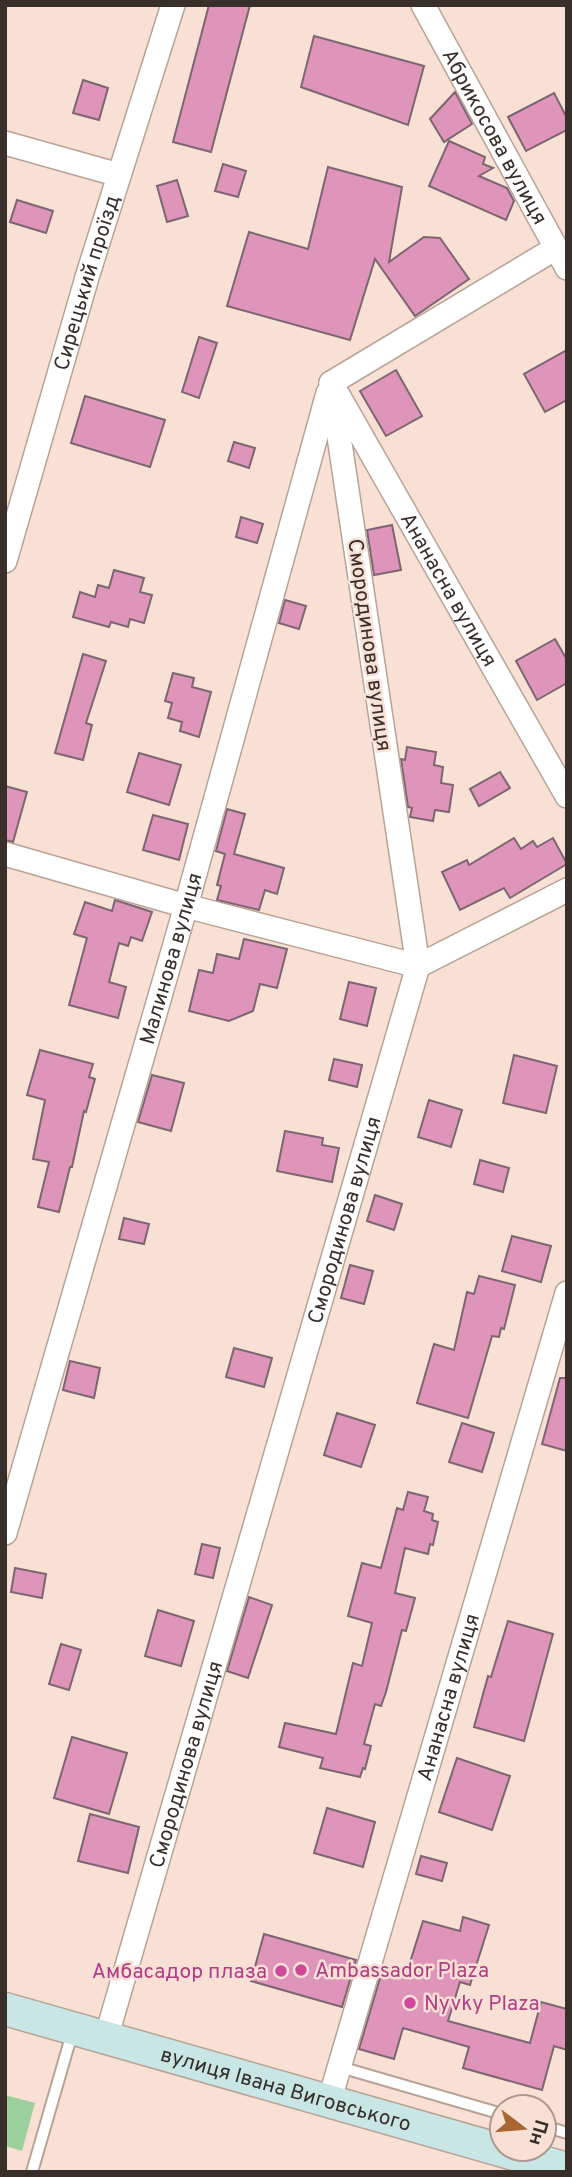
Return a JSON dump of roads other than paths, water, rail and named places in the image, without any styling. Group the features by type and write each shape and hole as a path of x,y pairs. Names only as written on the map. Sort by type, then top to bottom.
{"main road":[{"name":"вулиця Івана Виговського","path":"5,2009 567,2169"}],"street":[{"name":"Сирецький проїзд","path":"5,561 173,5"},
{"name":"Абрикосова вулиця","path":"423,5 561,258"},
{"path":"5,143 120,175"},
{"path":"331,383 561,258"},
{"name":"Ананасна вулиця","path":"331,383 567,796"},
{"name":"Малинова вулиця","path":"5,1533 186,906 331,383"},
{"name":"Смородинова вулиця","path":"106,2038 418,967 331,383"},
{"path":"5,854 186,906 418,967 567,890"},
{"name":"Ананасна вулиця","path":"330,2102 567,1293"}],"lane":[{"path":"32,2172 73,2029"},
{"path":"340,2067 488,2110"}],"place":[{"name":"Ambassador Plaza","path":"301,1970"},
{"name":"Амбасадор плаза","path":"281,1971"},
{"name":"Nyvky Plaza","path":"410,2003"}]}
